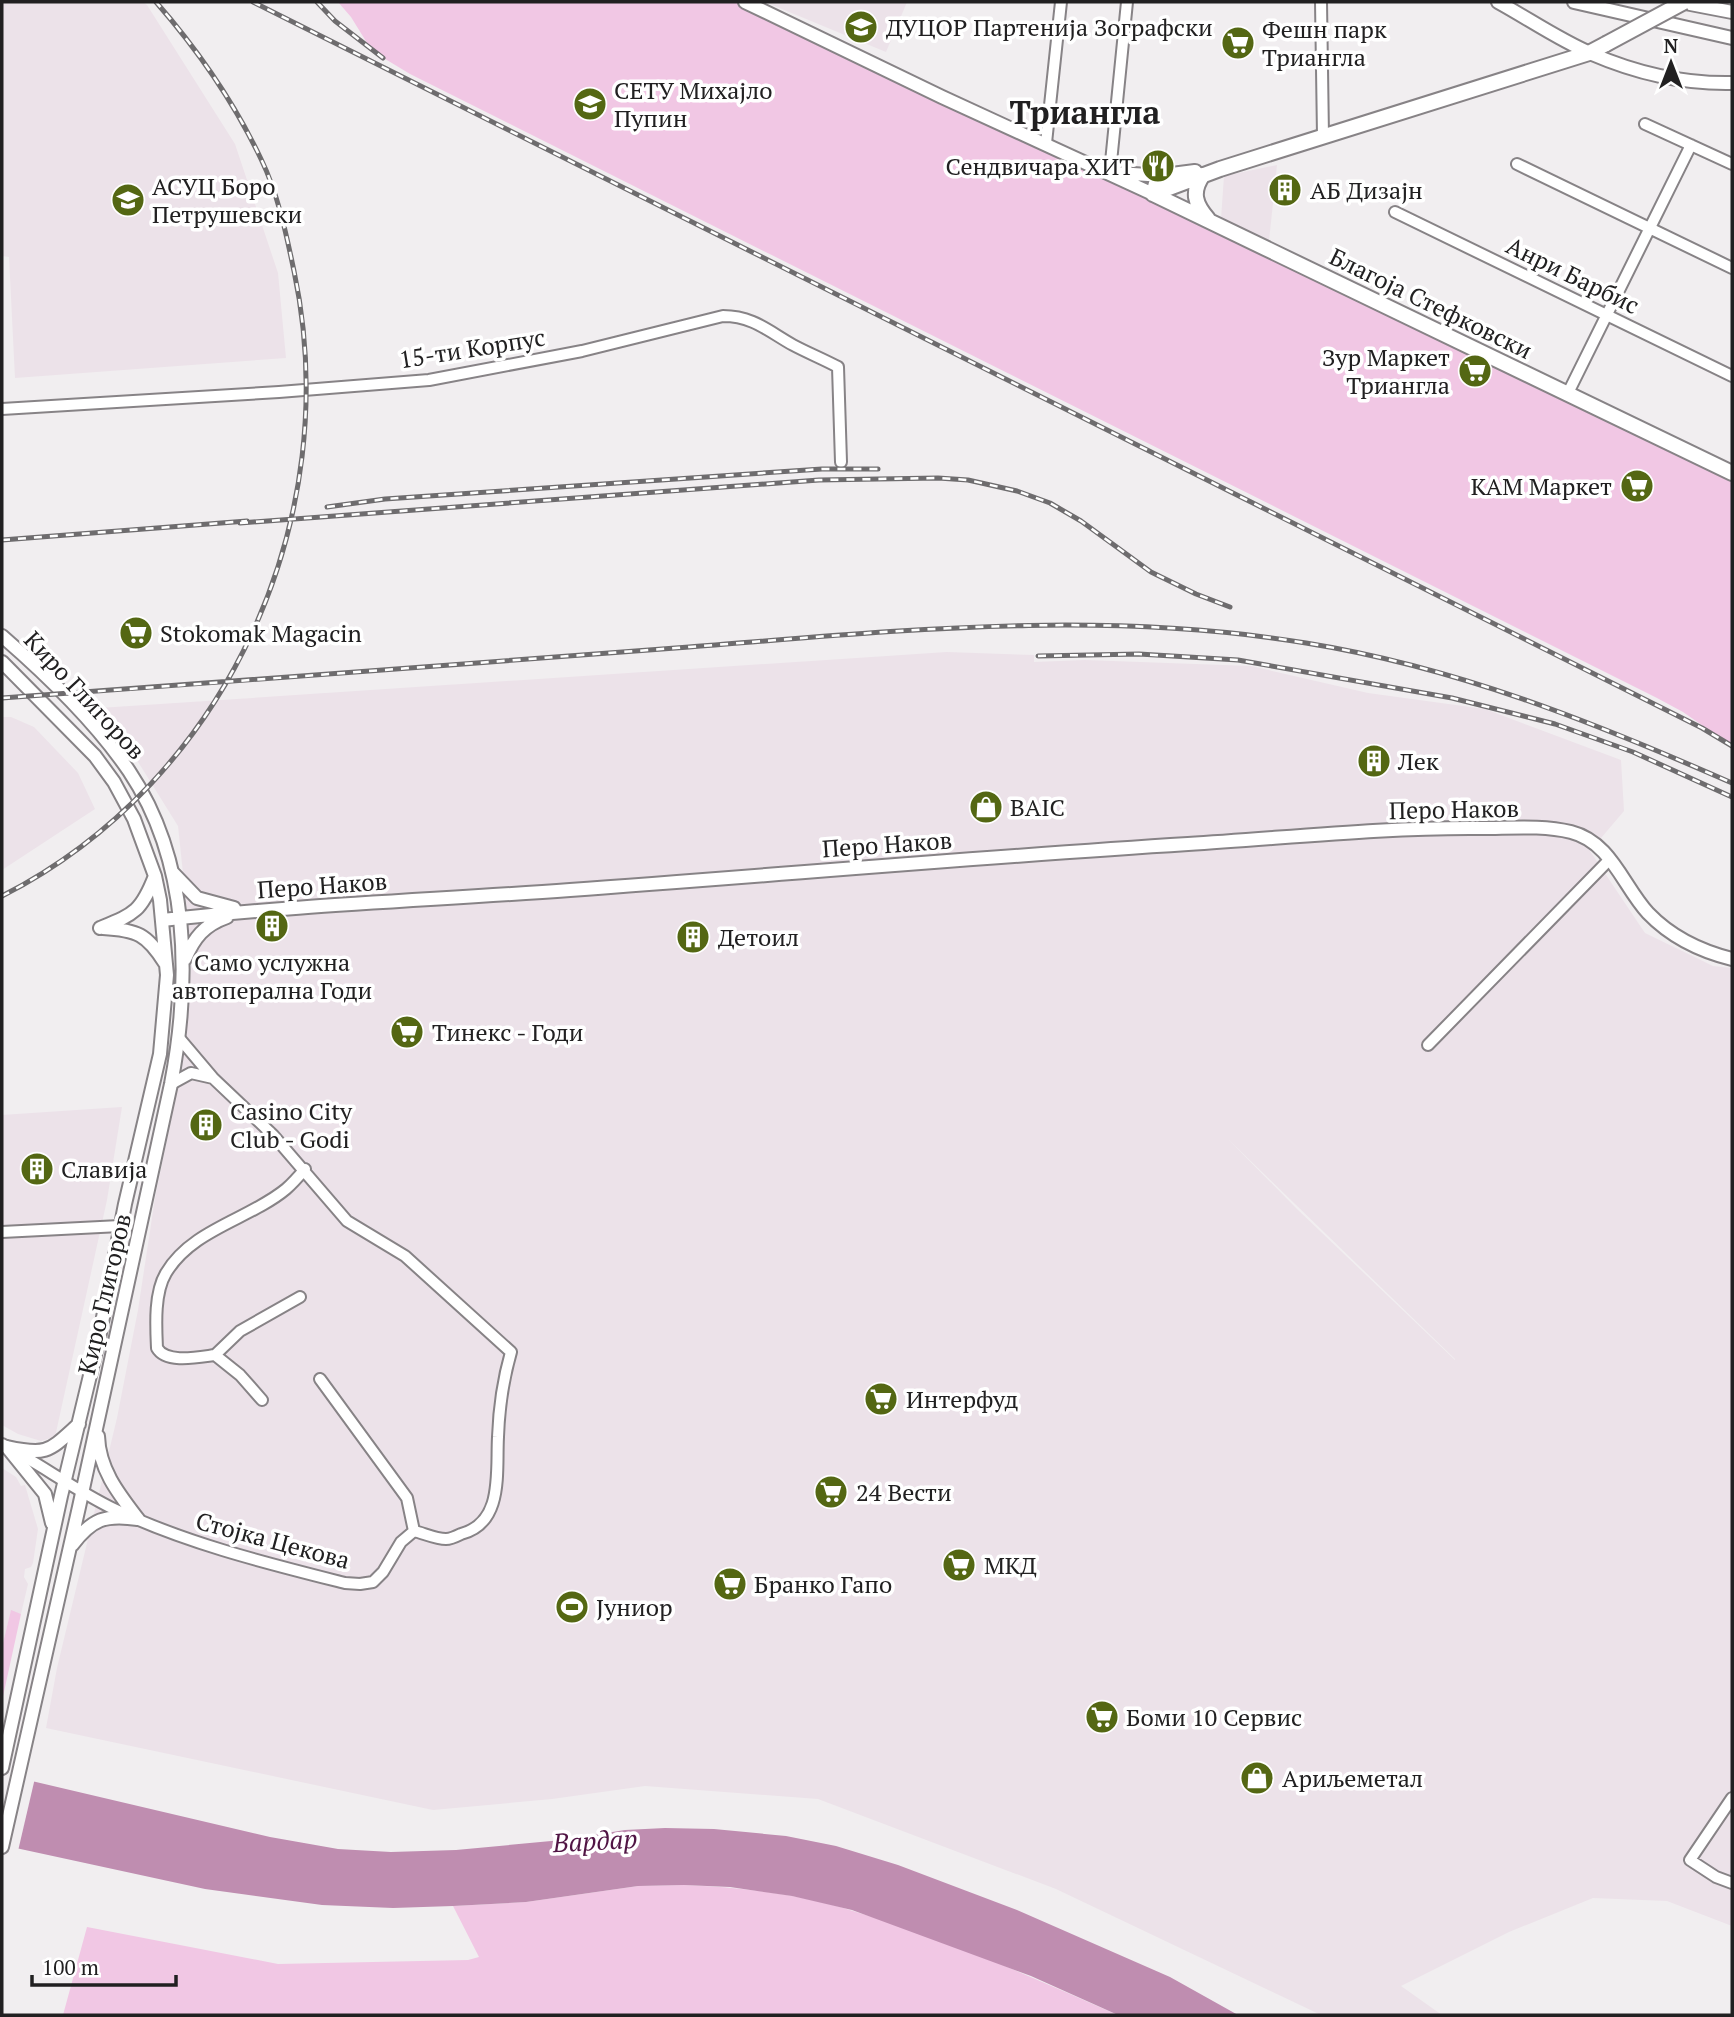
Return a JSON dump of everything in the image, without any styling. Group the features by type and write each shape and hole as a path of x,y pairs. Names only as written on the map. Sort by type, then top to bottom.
{"main road":[{"path":"1153,194 1220,169 1589,53 1681,2"},
{"path":"1153,194 1157,180 1164,176 1220,169"},
{"path":"1203,175 1195,190 1195,200 1211,223"},
{"name":"Благоја Стефковски","path":"1153,194 1732,473"}],"street":[{"name":"Благоја Стефковски","path":"745,2 1153,194"},
{"path":"1046,143 1061,2"},
{"path":"1127,2 1110,173 1164,176"},
{"path":"1321,2 1323,136"},
{"path":"1498,2 1589,53 1635,71 1666,78 1732,83"},
{"path":"1574,2 1732,38"},
{"path":"1681,2 1732,12"},
{"path":"1645,124 1732,164"},
{"path":"1567,395 1691,145"},
{"path":"1517,164 1732,268"},
{"name":"Анри Барбис","path":"1395,212 1732,376"},
{"name":"15-ти Корпус","path":"2,409 429,380 582,351 723,316 740,316 838,367 841,462"},
{"name":"Киро Глигоров","path":"2,636 45,675 124,765 150,807 169,867 180,918 184,963 180,1039 171,1084 2,1847"},
{"name":"Киро Глигоров","path":"2,662 79,739 114,782 134,819 155,876 163,920 167,975 160,1054 2,1768"},
{"name":"Перо Наков","path":"163,920 248,911 1070,851 1429,828 1549,829 1581,835 1595,844 1610,859 1646,911 1661,925 1681,940 1706,952 1732,959"},
{"path":"1428,1045 1610,859"},
{"path":"169,867 197,898 248,911"},
{"path":"155,876 148,895 139,908 131,915 100,928 131,930 141,935 166,963"},
{"path":"184,963 195,938 206,927 248,911"},
{"path":"180,1039 213,1078 273,1135 347,1221 405,1256 511,1352 502,1392 498,1477 494,1503 485,1521 472,1532 445,1539 414,1531 407,1498 320,1379"},
{"path":"171,1084 191,1073 213,1078"},
{"path":"262,1400 240,1375 215,1355 167,1357 159,1353 156,1328 159,1297 166,1274 183,1254 204,1236 285,1190 304,1169"},
{"path":"2,1232 120,1226"},
{"path":"215,1355 240,1331 300,1297"},
{"path":"97,1417 100,1457 113,1485 138,1519"},
{"path":"4,1445 26,1451 53,1448 79,1424"},
{"path":"4,1445 45,1494 51,1514 53,1541"},
{"name":"Стојка Цекова","path":"4,1445 115,1509 182,1537 247,1558 345,1583 373,1582 383,1572 401,1542 414,1531"},
{"path":"70,1548 91,1523 107,1518 138,1519"},
{"path":"1732,1798 1690,1860 1716,1877 1732,1883"}],"shaded area":[{"name":"АСУЦ Боро Петрушевски","path":"2,2 143,2 147,5 235,144 278,273 286,358 15,378 9,257 2,256"},
{"path":"338,2 735,2 1732,474 1732,746 1683,712 1657,698 410,74 372,51 351,17"},
{"name":"ДУЦОР Партенија Зографски","path":"765,2 907,2 886,52"},
{"path":"1277,165 1269,241 1221,219 1224,176"},
{"path":"947,652 1034,655 1034,662 1085,660 1251,666 1368,693 1485,709 1621,760 1624,811 1590,851 1645,933 1713,966 1732,968 1732,1926 1667,1901 1593,1898 1509,1932 1401,1986 1442,2015 1321,2015 1056,1889 818,1799 645,1786 552,1799 433,1810 46,1728 57,1668 117,1418 138,1310 155,1198 178,1085 192,959 178,826 135,757 99,708","holes":["1228,1139 1455,1359 1297,1209"]},
{"path":"2,717 11,717 34,727 78,773 95,809 2,870"},
{"path":"122,1107 107,1200 55,1437 41,1441 18,1434 2,1425 2,1115"},
{"path":"2,1468 16,1477 21,1486 25,1485 38,1529 33,1563 25,1569 24,1577 28,1584 21,1614 11,1611 2,1647"},
{"path":"11,1610 21,1614 2,1701 2,1647"},
{"path":"684,1885 770,1892 853,1911 954,1946 1118,2015 63,2015 87,1927 278,1964 468,1960 479,1957 453,1906 526,1902 638,1886"}],"water":[{"name":"Вардар","path":"2,1774 270,1837 338,1849 391,1852 456,1850 562,1840 625,1830 665,1828 714,1829 786,1836 836,1846 898,1865 1017,1910 1170,1977 1238,2015 1118,2015 1031,1976 852,1910 792,1896 730,1887 638,1886 526,1902 393,1908 322,1905 205,1889 2,1845"}],"pier":[{"path":"2,1770 35,1778 18,1851 2,1848"}],"railway":[{"path":"2,896 82,846 150,784 207,713 252,633 284,547 302,456 306,364 294,271 277,200 261,159 227,97 186,38 156,2"},
{"path":"253,2 1702,728 1732,746"},
{"path":"317,2 335,21 383,58"},
{"path":"327,507 385,499 822,469 878,469"},
{"path":"240,523 819,480 968,480 1017,491 1050,503 1081,521 1151,572 1230,607"},
{"path":"2,540 247,521"},
{"path":"2,698 921,630 1074,625 1151,627 1306,643 1416,666 1576,718 1732,783"},
{"path":"1038,656 1139,654 1238,660 1452,698 1555,724 1633,752 1732,797"}],"place":[{"name":"ДУЦОР Партенија Зографски","path":"861,27"},
{"name":"Фешн парк Триангла","path":"1238,43"},
{"name":"СЕТУ Михајло Пупин","path":"590,104"},
{"name":"Сендвичара ХИТ","path":"1158,166"},
{"name":"АБ Дизајн","path":"1285,190"},
{"name":"АСУЦ Боро Петрушевски","path":"128,200"},
{"name":"Зур Маркет Триангла","path":"1475,371"},
{"name":"КАМ Маркет","path":"1637,486"},
{"name":"Stokomak Magacin","path":"136,633"},
{"name":"Лек","path":"1374,761"},
{"name":"BAIC","path":"986,807"},
{"name":"Само услужна автоперална Годи","path":"272,926"},
{"name":"Детоил","path":"693,937"},
{"name":"Тинекс - Годи","path":"407,1032"},
{"name":"Casino City Club - Godi","path":"206,1125"},
{"name":"Славија","path":"37,1169"},
{"name":"Интерфуд","path":"881,1399"},
{"name":"24 Вести","path":"831,1492"},
{"name":"МКД","path":"959,1565"},
{"name":"Бранко Гапо","path":"730,1584"},
{"name":"Јуниор","path":"572,1607"},
{"name":"Боми 10 Сервис","path":"1102,1717"},
{"name":"Ариљеметал","path":"1257,1778"}],"district":[{"name":"Триангла","path":"1085,112"}]}
